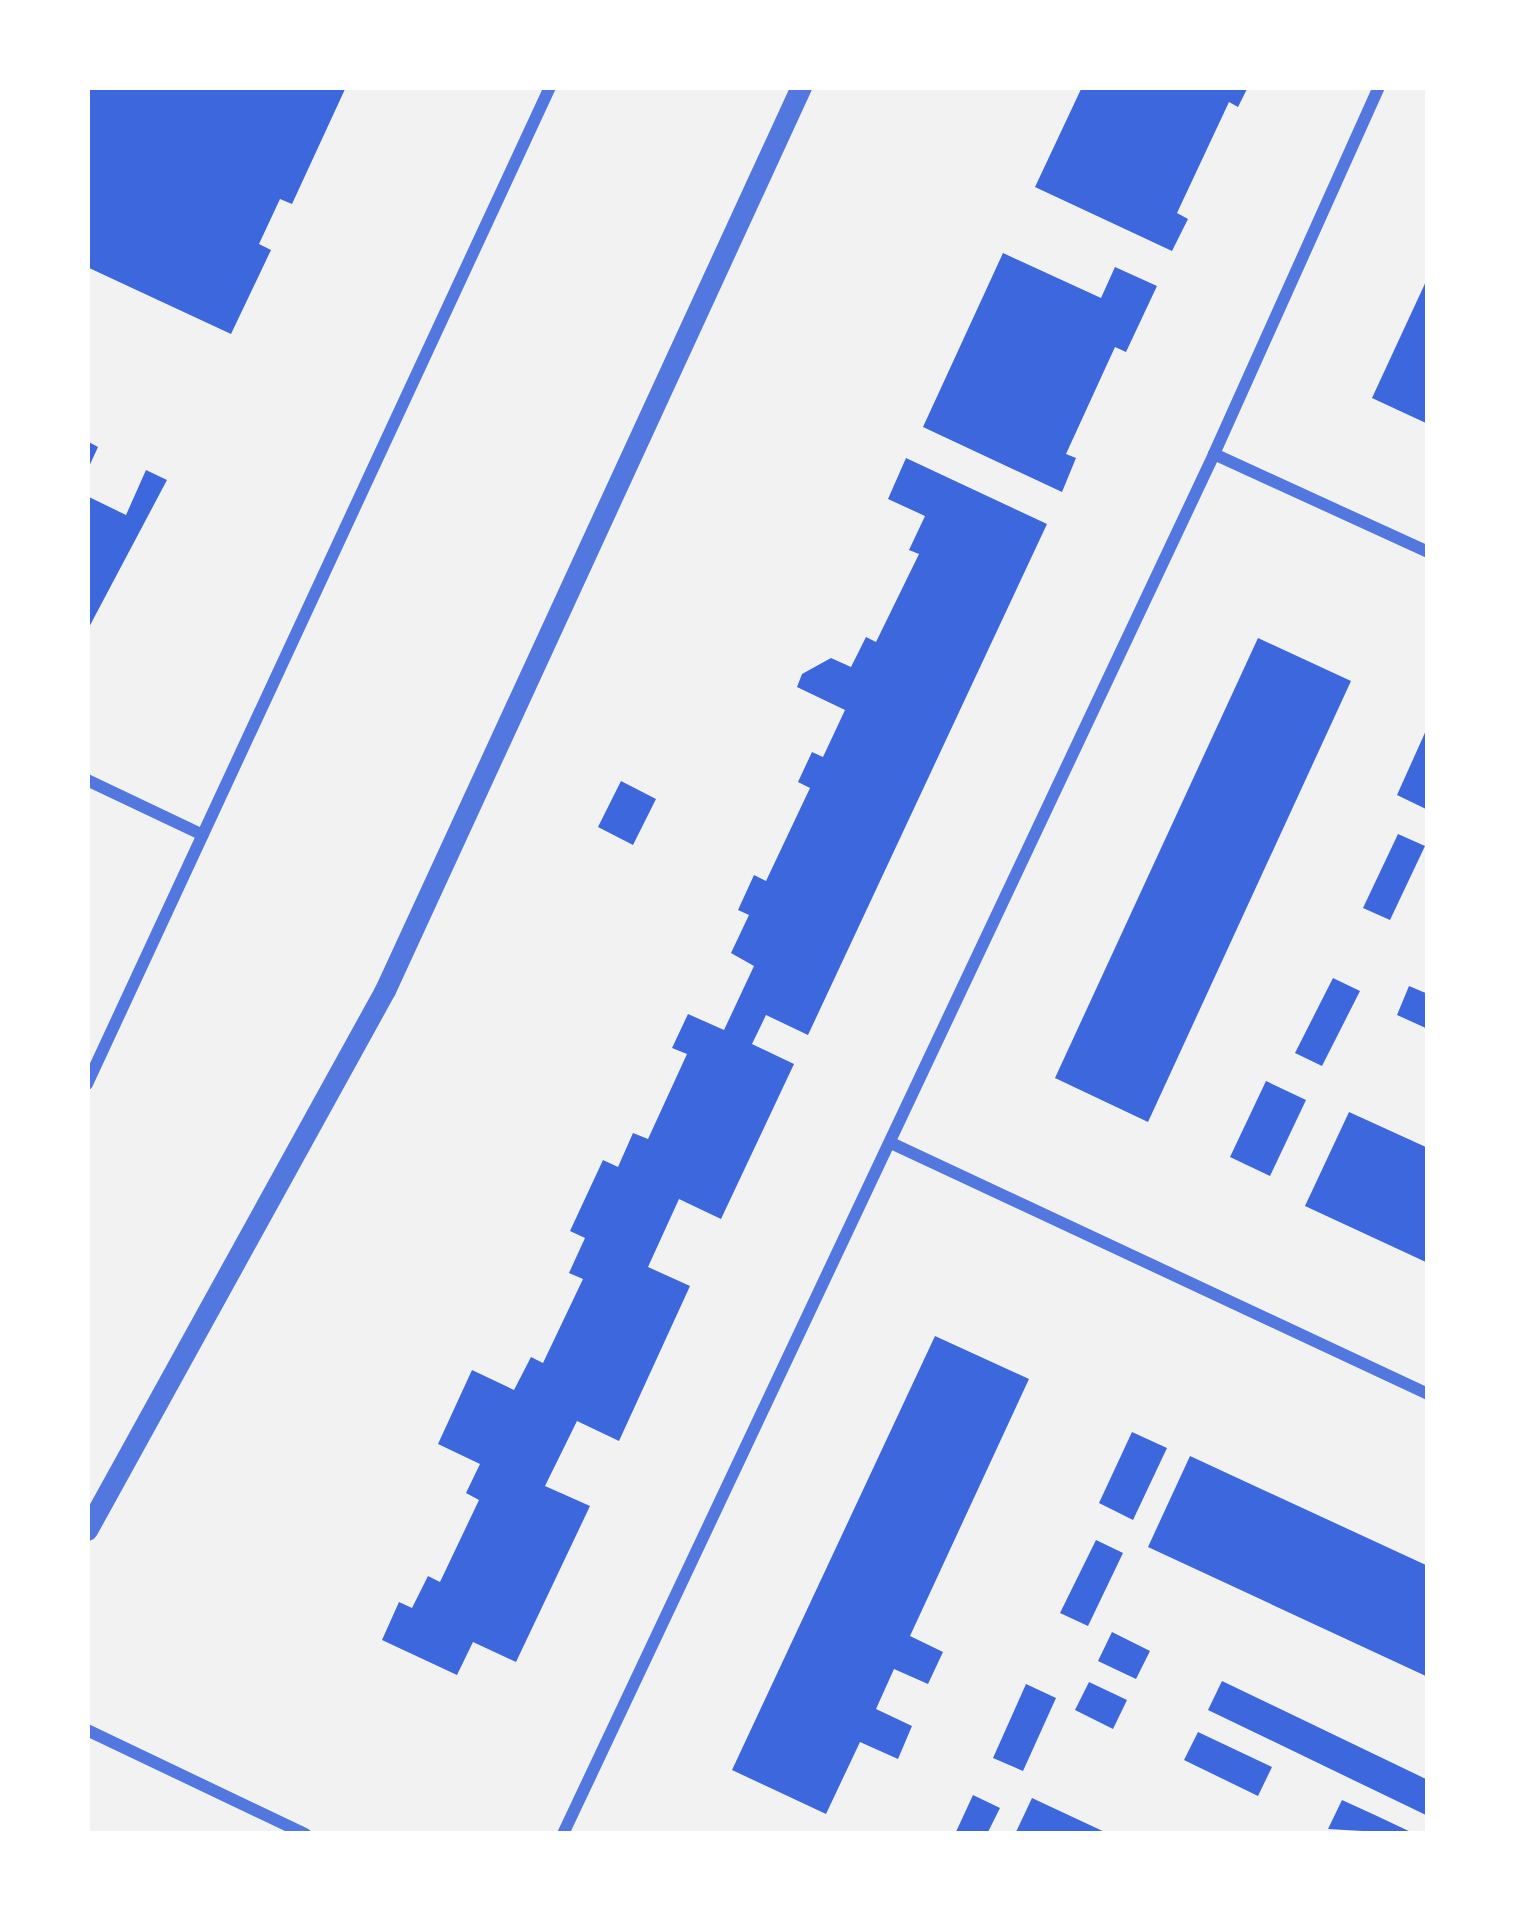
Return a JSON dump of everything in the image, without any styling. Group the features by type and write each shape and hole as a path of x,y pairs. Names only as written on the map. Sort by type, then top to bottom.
{"street":[{"path":"87,1084 550,87"},
{"path":"87,1530 385,990 801,87"},
{"path":"562,1834 1214,454 1378,87"},
{"path":"1214,454 1428,552"},
{"path":"87,780 203,835"},
{"path":"891,1143 1428,1394"},
{"path":"87,1730 305,1834"}],"building":[{"path":"87,87 346,87 292,204 280,199 259,244 271,250 231,334 87,267"},
{"path":"1082,87 1248,87 1238,107 1229,102 1177,213 1188,219 1172,251 1035,187"},
{"path":"1003,253 1101,298 1115,267 1157,286 1126,352 1115,347 1066,454 1076,458 1062,492 923,427"},
{"path":"1428,277 1428,424 1372,398"},
{"path":"87,441 98,447 87,471"},
{"path":"906,458 1047,524 808,1035 766,1015 752,1044 794,1064 721,1219 679,1199 648,1267 690,1286 619,1441 577,1421 545,1486 590,1506 516,1662 473,1642 457,1675 382,1640 399,1602 412,1608 428,1576 440,1582 479,1500 466,1493 480,1464 438,1444 472,1370 514,1390 531,1357 543,1363 583,1279 569,1273 585,1238 570,1231 603,1160 618,1167 633,1133 648,1139 687,1054 672,1048 688,1014 724,1030 754,966 731,953 749,915 738,910 754,875 766,881 810,788 798,782 812,752 823,757 845,710 797,687 802,674 831,658 851,667 866,637 876,642 919,554 909,550 925,516 888,499"},
{"path":"146,470 167,480 87,631 87,496 126,515"},
{"path":"1258,638 1351,681 1148,1122 1055,1078"},
{"path":"1428,726 1428,810 1397,795"},
{"path":"621,781 656,799 633,845 598,827"},
{"path":"1398,834 1425,846 1390,920 1363,908"},
{"path":"1333,978 1360,991 1322,1066 1295,1053"},
{"path":"1409,986 1428,994 1428,1029 1397,1015"},
{"path":"1266,1081 1306,1100 1270,1176 1230,1157"},
{"path":"1349,1112 1428,1148 1428,1263 1305,1206"},
{"path":"935,1336 1029,1379 910,1636 943,1652 928,1684 894,1669 876,1709 912,1726 898,1759 860,1742 826,1814 732,1770"},
{"path":"1132,1432 1167,1448 1133,1520 1099,1503"},
{"path":"1190,1456 1428,1566 1428,1677 1148,1547"},
{"path":"1096,1540 1123,1553 1088,1626 1060,1613"},
{"path":"1112,1632 1150,1651 1136,1679 1098,1661"},
{"path":"1222,1681 1428,1780 1428,1816 1208,1710"},
{"path":"1089,1682 1127,1700 1113,1729 1075,1710"},
{"path":"1026,1684 1056,1698 1023,1771 993,1758"},
{"path":"1198,1732 1272,1767 1258,1796 1184,1760"},
{"path":"973,1795 1000,1808 987,1834 955,1834"},
{"path":"1032,1798 1109,1834 1015,1834"},
{"path":"1342,1800 1377,1816 1415,1834 1328,1829"}]}
